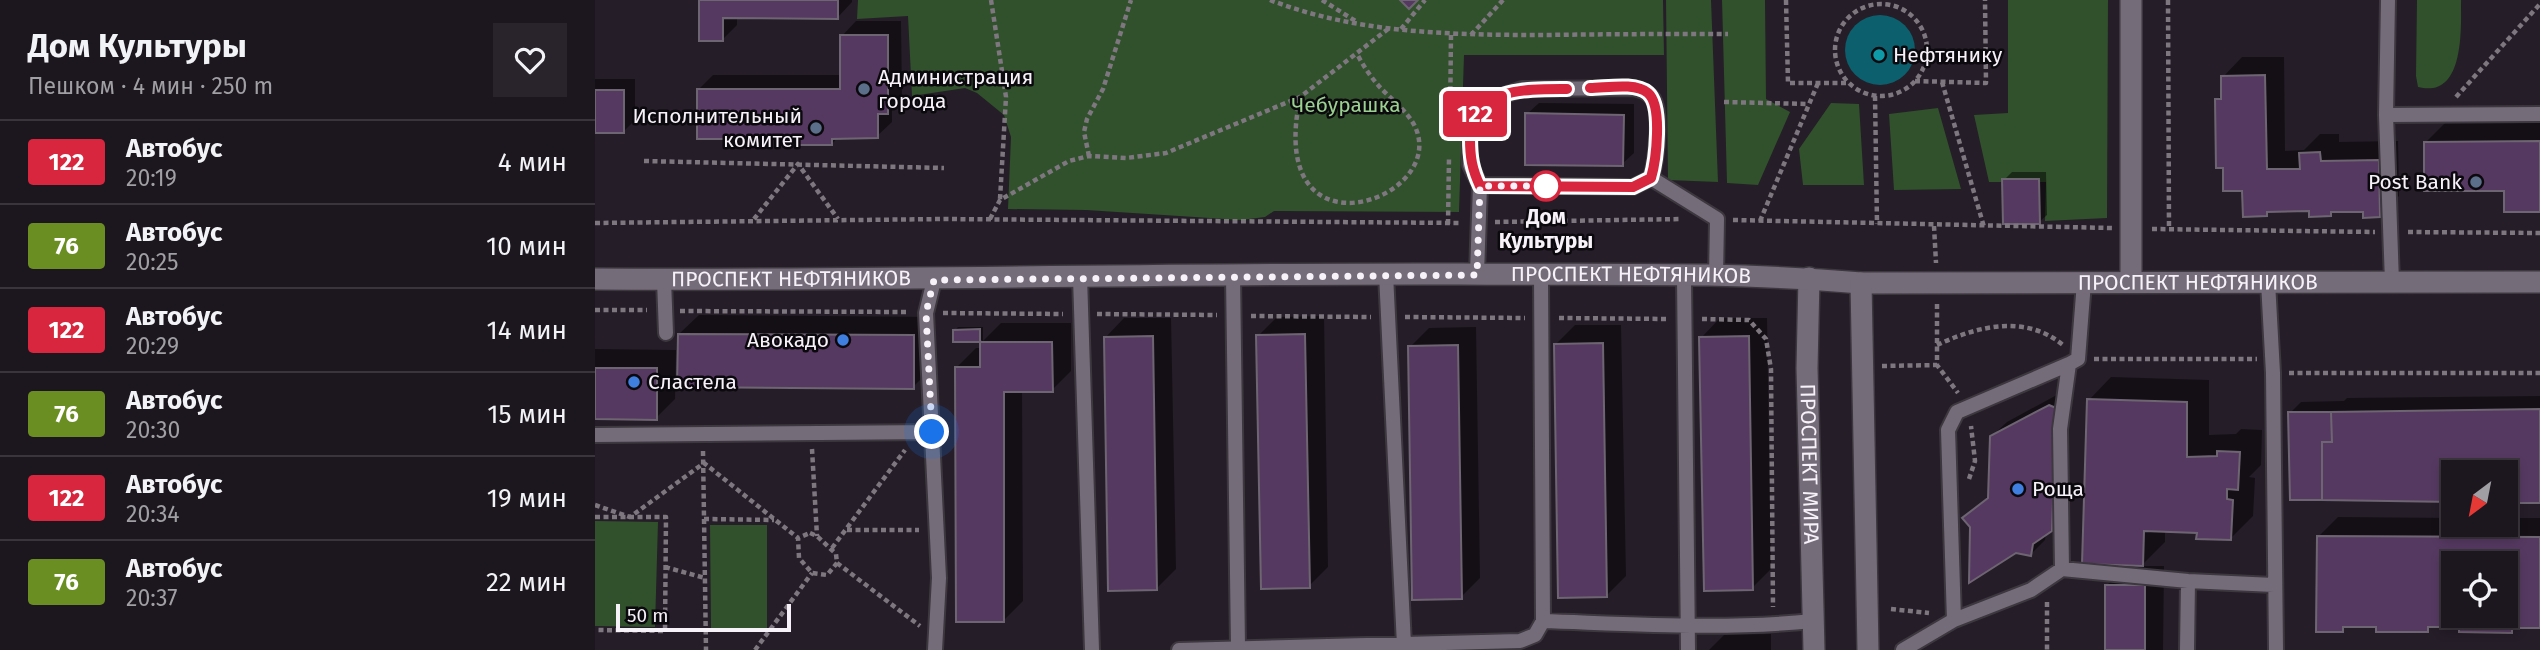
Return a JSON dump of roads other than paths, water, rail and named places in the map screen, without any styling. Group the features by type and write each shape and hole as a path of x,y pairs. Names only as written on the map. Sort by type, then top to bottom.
{"main road":[{"path":"2131,0 2131,282"},
{"name":"ПРОСПЕКТ НЕФТЯНИКОВ","path":"595,279 934,280 1080,276 1541,274 1809,278 1861,282 2540,282"},
{"name":"ПРОСПЕКТ МИРА","path":"1809,278 1807,368 1814,650"},
{"path":"1861,282 1868,650"}],"lane":[{"path":"2388,0 2386,115 2392,282"},
{"path":"1477,275 1480,186 1470,165 1470,124 1475,114 1490,100 1522,89 1634,88 1647,92 1655,102 1657,159 1651,178 1633,187 1480,186"},
{"path":"2386,115 2540,114"},
{"path":"1651,178 1717,219 1716,277"},
{"path":"1386,274 1404,645"},
{"path":"1178,650 1520,641 1535,635 1543,621 1541,274"},
{"path":"1233,275 1238,648"},
{"path":"1080,276 1092,650"},
{"path":"1684,277 1688,650"},
{"path":"664,280 666,333"},
{"path":"934,280 926,313 925,432 937,530 939,578 936,644"},
{"path":"2061,569 2060,429 2084,282"},
{"path":"2268,282 2272,366 2276,650"},
{"path":"1954,620 1948,430 1957,412 2073,361"},
{"path":"595,435 925,432"},
{"path":"1903,650 1954,620 2031,590 2061,569 2188,581 2274,585"},
{"path":"2187,650 2188,581"},
{"path":"1543,621 1688,625 1774,625 1814,621"}],"water":[{"path":"1887,15 1900,21 1909,30 1913,36 1913,64 1905,75 1894,83 1873,85 1855,75 1847,64 1845,43 1855,25 1866,17"}],"place":[{"name":"Нефтянику","path":"1879,55"},
{"name":"Администрация города","path":"864,89"},
{"name":"Исполнительный комитет","path":"816,128"},
{"name":"Post Bank","path":"2476,182"},
{"name":"Дом Культуры","path":"1546,186"},
{"name":"Авокадо","path":"843,340"},
{"name":"Сластела","path":"634,382"},
{"name":"Роща","path":"2018,489"}],"park label":[{"name":"Чебурашка","path":"1346,105"}]}
